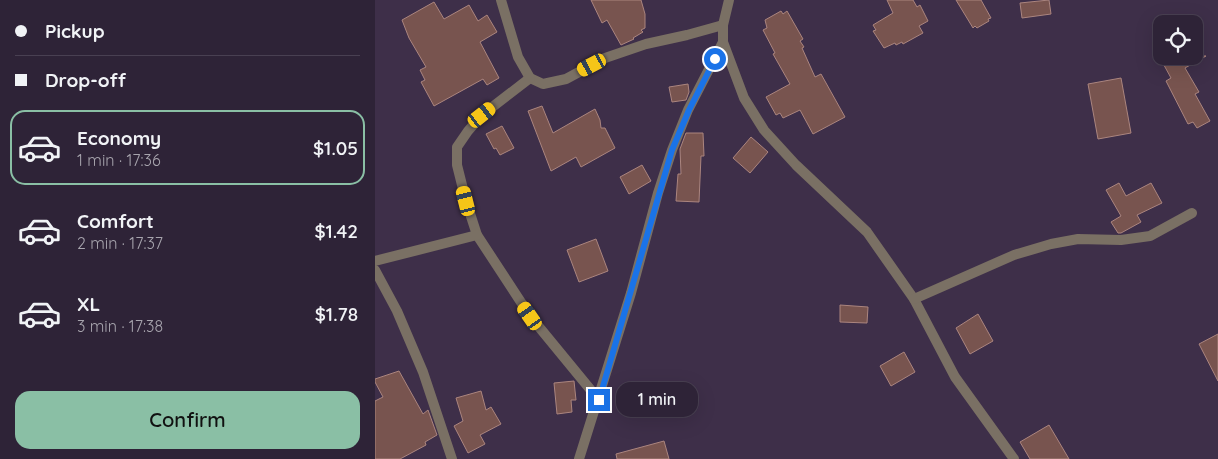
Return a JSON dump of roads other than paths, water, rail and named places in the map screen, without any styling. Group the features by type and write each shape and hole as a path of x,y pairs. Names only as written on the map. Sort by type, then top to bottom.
{"street":[{"path":"501,0 518,57 530,78 543,84 566,79 605,58 646,44 723,25"},
{"path":"729,0 723,25 723,42 745,98 764,130 797,165 867,232 914,299 955,377 1014,459"},
{"path":"579,459 599,400 672,150 689,110 723,42"},
{"path":"530,78 482,115 457,147 457,165 477,235 530,316 599,400"},
{"path":"914,299 1014,255 1051,244 1078,239 1121,240 1150,236 1192,213"},
{"path":"375,261 477,235"},
{"path":"375,270 397,311 423,372 452,459"}]}
